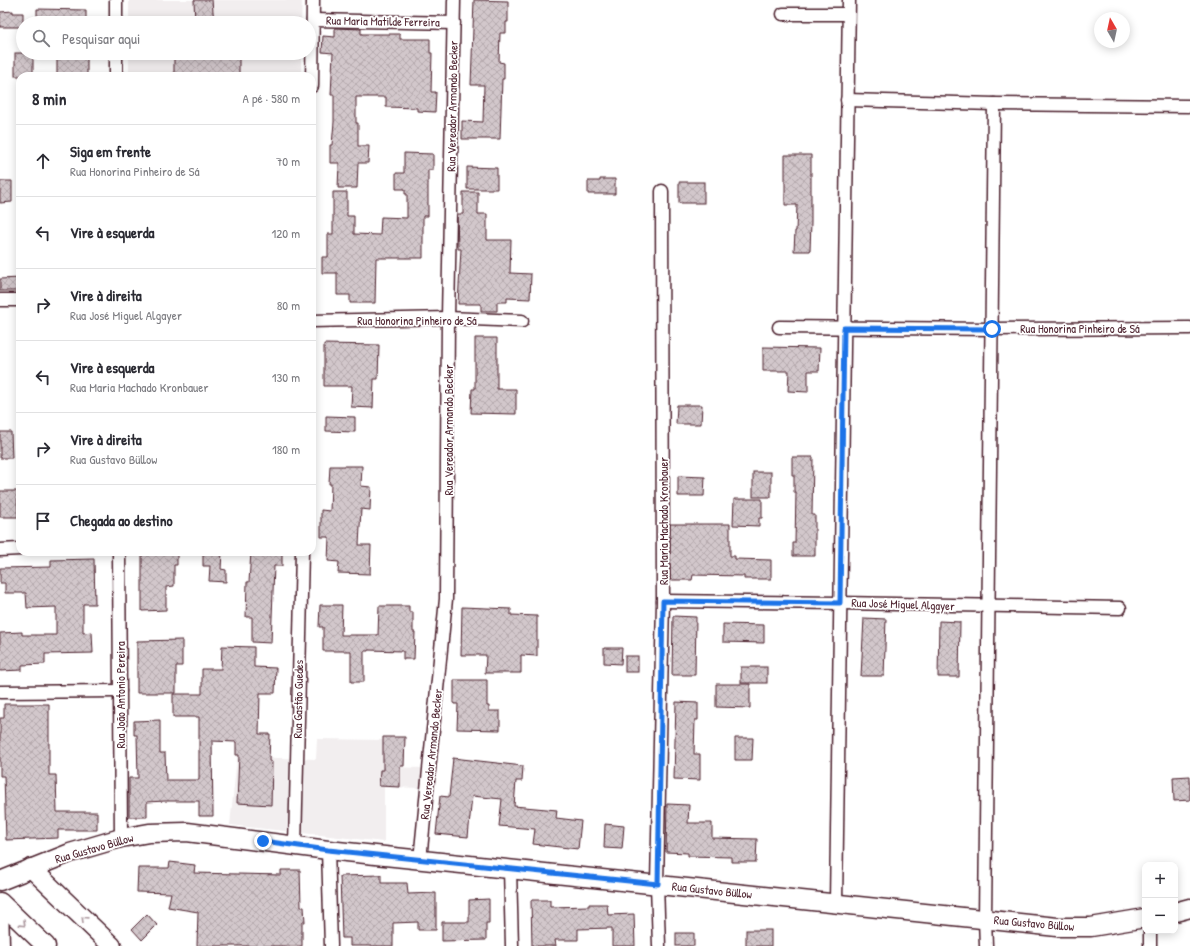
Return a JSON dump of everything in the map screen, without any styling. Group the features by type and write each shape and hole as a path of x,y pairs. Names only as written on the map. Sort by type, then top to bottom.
{"main road":[{"name":"Rua Gustavo Büllow","path":"0,881 70,853 121,838 149,834 187,832 328,850 1057,927 1091,927 1142,918"},
{"path":"31,868 112,946"},
{"path":"1,903 46,946"},
{"path":"1178,911 1190,908"}],"street":[{"path":"116,0 116,16"},
{"path":"313,0 313,16"},
{"name":"Rua Vereador Armando Becker","path":"420,860 446,599 448,318 454,0"},
{"path":"836,903 849,0"},
{"path":"783,14 848,14"},
{"name":"Rua Maria Matilde Ferreira","path":"316,20 454,22"},
{"path":"116,60 116,72"},
{"path":"312,60 312,72"},
{"path":"847,100 994,104 1190,106"},
{"path":"986,946 985,919 994,104"},
{"name":"Rua Maria Machado Kronbauer","path":"659,946 658,884 663,601 662,191"},
{"path":"0,300 16,300"},
{"name":"Rua Honorina Pinheiro de Sá","path":"316,321 448,318 522,321"},
{"name":"Rua Honorina Pinheiro de Sá","path":"779,327 992,329 1190,328"},
{"path":"0,550 16,549"},
{"name":"Rua João Antonio Pereira","path":"119,556 121,838"},
{"name":"Rua Gastão Guedes","path":"295,846 302,556"},
{"name":"Rua José Miguel Algayer","path":"663,601 1120,608"},
{"path":"0,692 120,692"},
{"path":"328,850 331,946"},
{"path":"510,869 512,946"},
{"path":"1,903 3,946"},
{"path":"1150,934 1150,946"}],"shaded area":[{"path":"129,0 302,0 301,16 129,16"},
{"path":"129,60 301,60 301,72 129,72"},
{"path":"317,739 385,740 384,767 426,768 423,788 384,787 384,842 230,825 237,757 316,759"}],"building":[{"path":"194,0 212,0 213,16 195,16"},
{"path":"474,0 508,1 508,22 506,22 506,33 500,33 499,62 504,63 504,79 502,79 500,139 462,139 462,121 483,122 484,85 471,85"},
{"path":"37,9 86,10 86,16 37,16"},
{"path":"13,11 13,13 23,13 23,16 16,16 16,27 0,27 0,12"},
{"path":"335,28 361,29 361,34 400,34 400,39 430,39 430,53 432,53 431,92 436,92 435,112 417,111 417,108 386,107 386,97 356,97 358,146 369,146 368,163 358,163 357,188 338,188 339,163 330,163 330,145 332,145 334,122 334,95 331,95 333,53 322,52 323,36 335,37"},
{"path":"15,53 16,60 33,60 33,72 16,72 15,76"},
{"path":"57,60 87,60 87,72 57,72"},
{"path":"174,60 239,60 239,72 174,72"},
{"path":"404,153 433,154 433,170 428,170 428,216 423,216 423,258 376,258 375,303 350,303 350,295 337,295 337,273 322,273 322,257 328,257 328,234 333,234 333,192 347,192 347,216 354,216 354,234 380,235 381,217 407,218 407,194 405,194 405,189 396,189 396,173 404,173"},
{"path":"785,155 811,155 810,251 794,251 797,205 785,205"},
{"path":"467,167 497,168 497,189 467,189"},
{"path":"600,179 615,179 615,194 588,194 588,181 600,181"},
{"path":"0,181 12,181 12,202 0,203"},
{"path":"679,182 704,182 704,203 679,203"},
{"path":"463,192 478,192 478,214 487,214 487,240 511,240 510,273 531,274 530,299 507,298 507,302 497,302 497,311 481,311 481,304 458,304 461,249 458,249 457,214 463,214"},
{"path":"16,278 16,291 0,291 0,279"},
{"path":"475,338 497,338 497,389 516,389 516,414 471,413 472,389 475,389"},
{"path":"324,344 379,345 378,379 374,379 373,408 351,407 352,386 324,386"},
{"path":"763,347 820,348 819,371 808,371 808,392 788,391 789,371 763,371"},
{"path":"677,405 702,405 701,424 676,424"},
{"path":"326,416 355,417 355,432 326,431"},
{"path":"0,432 11,432 12,458 0,458"},
{"path":"792,457 813,457 812,515 815,515 815,556 793,556 793,543 795,543 796,492 794,492 794,475 792,475"},
{"path":"330,466 362,466 361,486 371,487 370,510 361,509 359,545 371,545 370,574 338,573 339,562 328,561 329,537 321,537 321,510 330,511"},
{"path":"753,472 771,472 771,497 753,497"},
{"path":"678,476 705,477 704,496 678,496"},
{"path":"0,491 16,491 16,517 0,517"},
{"path":"734,499 762,499 762,518 759,518 759,526 733,525"},
{"path":"670,524 730,524 730,556 735,556 735,559 771,560 771,579 744,579 744,576 693,575 692,580 670,580"},
{"path":"142,556 177,556 177,565 174,565 174,586 166,587 166,610 142,611"},
{"path":"203,556 222,556 221,569 226,570 226,582 209,581 210,566 203,566"},
{"path":"251,556 282,556 282,566 274,566 271,643 252,642 252,617 246,617 247,582 249,582"},
{"path":"94,559 95,604 83,604 83,633 92,632 93,653 45,654 45,664 22,665 22,670 0,671 0,633 22,632 22,635 56,635 56,607 27,608 26,593 5,593 5,583 0,583 0,568 51,567 51,560"},
{"path":"320,605 342,605 341,635 378,635 379,606 409,606 409,612 413,612 413,632 415,632 414,659 403,659 403,651 364,651 364,682 351,682 351,651 323,651 323,627 319,627"},
{"path":"462,607 511,609 511,615 537,616 537,656 521,655 521,673 485,673 486,655 461,655"},
{"path":"673,616 696,617 695,675 672,675"},
{"path":"864,618 886,619 884,676 861,676"},
{"path":"939,621 960,622 959,677 938,677"},
{"path":"723,624 764,625 764,643 723,642"},
{"path":"182,640 182,666 176,666 176,693 137,693 137,641"},
{"path":"222,646 254,647 254,667 276,668 275,693 260,693 259,734 270,734 269,761 272,762 271,805 237,803 239,755 236,755 236,742 212,741 213,816 199,816 199,801 165,801 147,802 147,817 129,817 129,778 138,778 137,735 134,735 134,721 160,720 160,753 165,753 166,780 199,780 199,717 173,717 173,694 202,694 202,669 221,669"},
{"path":"604,648 622,648 621,664 604,663"},
{"path":"625,656 638,656 638,672 625,672"},
{"path":"741,667 767,667 767,683 741,683"},
{"path":"454,680 487,680 487,706 489,706 489,711 500,711 500,730 457,729 458,704 454,704"},
{"path":"716,684 750,684 750,708 716,707"},
{"path":"676,702 698,703 698,720 695,720 694,754 700,754 700,780 674,779"},
{"path":"4,704 49,704 49,775 56,775 57,812 97,812 97,830 58,830 58,838 6,840 4,776 0,776 0,718 4,718"},
{"path":"383,737 405,737 404,766 400,766 400,787 379,786 380,770 383,770"},
{"path":"735,738 753,738 752,760 735,760"},
{"path":"453,758 523,766 522,781 516,781 514,806 557,810 556,818 581,821 578,849 533,844 535,829 499,826 502,799 472,796 468,837 436,834 440,796 449,797"},
{"path":"1190,776 1190,800 1174,801 1173,777"},
{"path":"667,804 689,805 688,823 712,823 712,838 757,839 756,862 731,862 731,857 688,856 688,853 666,852"},
{"path":"605,824 624,826 622,849 604,848"},
{"path":"170,862 195,865 194,873 281,875 281,870 300,870 301,907 304,907 305,922 302,922 302,946 197,946 198,912 168,907 171,893 137,892 138,868 169,868"},
{"path":"381,875 381,883 407,883 408,894 436,893 436,930 418,930 418,922 393,923 393,946 350,946 350,938 342,938 340,876"},
{"path":"489,899 489,923 486,923 486,940 442,941 442,922 469,922 469,900"},
{"path":"531,900 550,900 550,907 607,904 608,915 634,914 635,946 612,946 612,928 578,929 578,940 555,940 556,946 532,946"},
{"path":"147,914 157,925 142,940 132,929"},
{"path":"746,930 771,930 771,946 746,946"},
{"path":"676,933 694,933 694,946 676,946"}],"route":[{"path":"263,841 328,850 658,884 663,601 840,603 844,328 992,329"}]}
